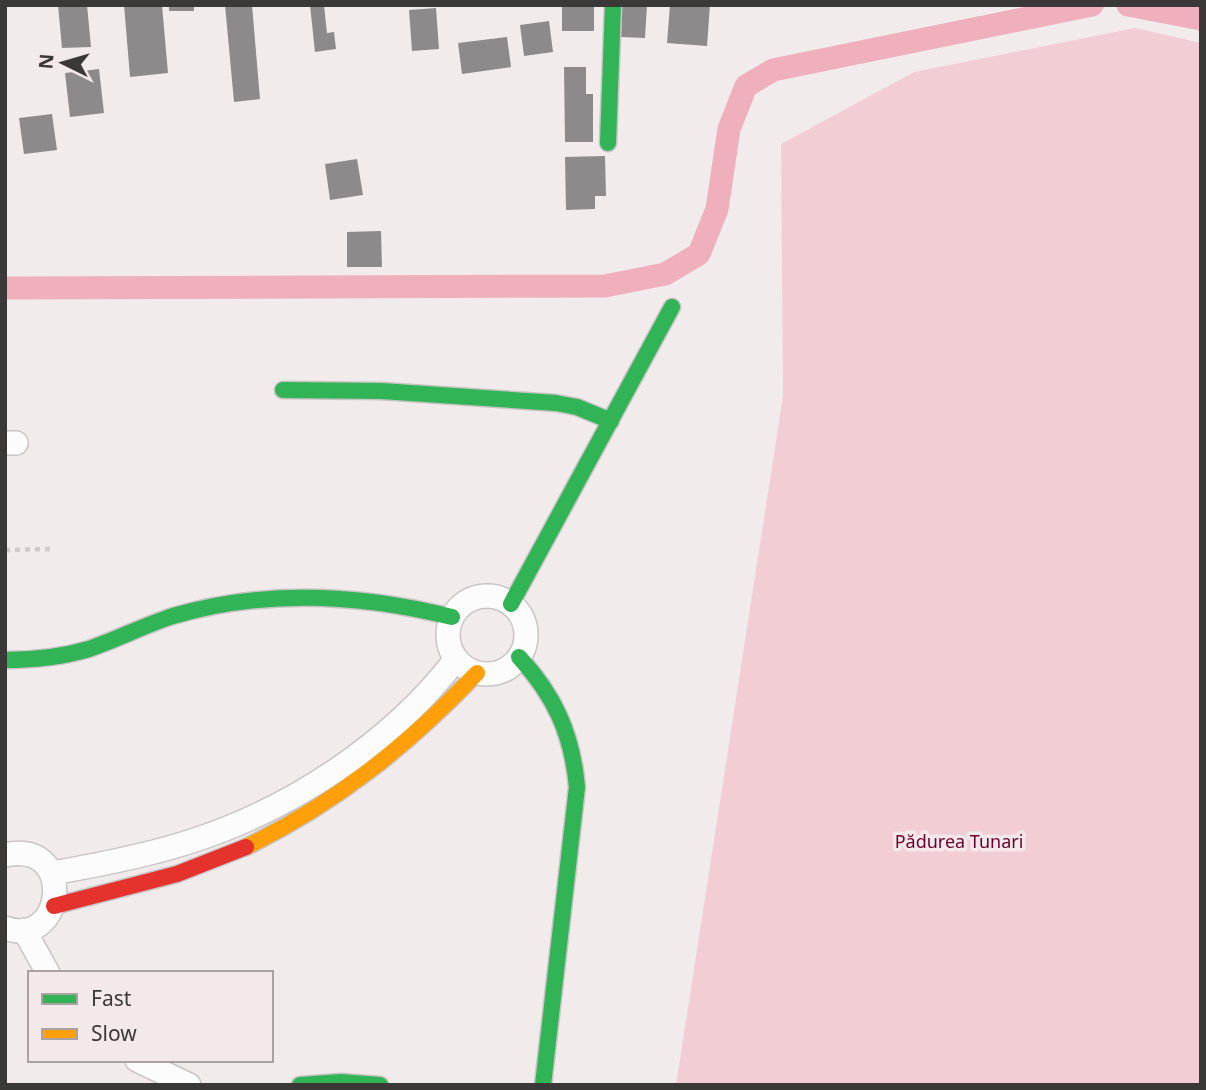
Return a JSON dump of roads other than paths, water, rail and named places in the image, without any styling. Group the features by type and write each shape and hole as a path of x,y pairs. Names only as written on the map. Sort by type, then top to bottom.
{"street":[{"path":"608,143 613,5"},
{"path":"511,604 673,307"},
{"path":"283,390 381,391 556,403 577,407 611,421"},
{"path":"475,597 500,598 511,604 524,623 524,647 519,657 500,671 477,673 456,660 447,636 452,617 464,603 475,597"},
{"path":"5,660 75,653 172,616 241,601 346,600 406,606 452,617"},
{"path":"519,657 542,680 559,705 575,759 577,787 543,1085"},
{"path":"51,873 128,859 194,841 269,808 332,772 366,746 425,694 456,660"},
{"path":"54,906 134,888 203,867 301,820 353,788 384,764 442,711 477,673"},
{"path":"5,855 27,853 39,859 51,873 57,893 54,906 37,926 15,929 46,971"},
{"path":"141,1062 189,1085"},
{"path":"300,1085 341,1082 380,1085"}],"waterway":[{"path":"5,288 605,286 665,274 699,254 717,209 729,129 746,86 773,70 1092,5"},
{"path":"1128,5 1201,19"}],"park label":[{"name":"Pădurea Tunari","path":"959,841"}]}
